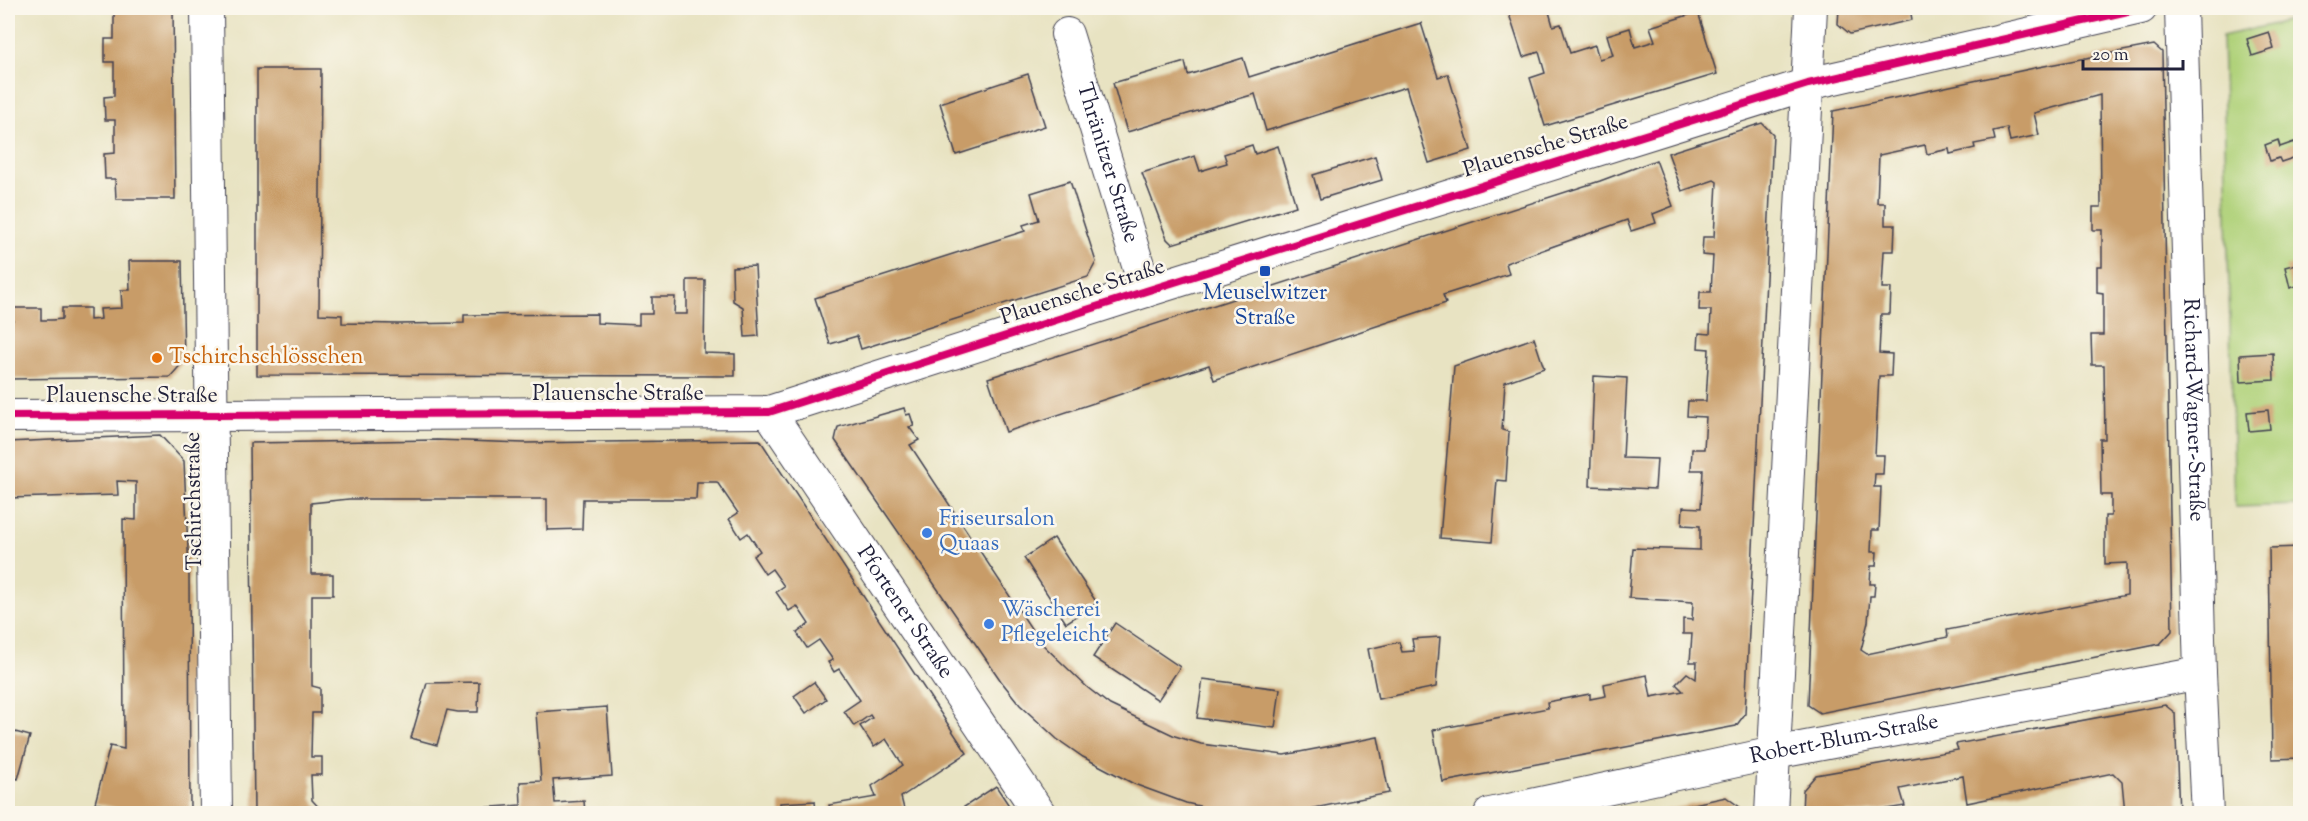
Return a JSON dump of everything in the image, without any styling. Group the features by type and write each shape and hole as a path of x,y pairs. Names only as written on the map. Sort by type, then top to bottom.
{"street":[{"name":"Tschirchstraße","path":"207,8 216,813"},
{"path":"1771,813 1811,8"},
{"name":"Plauensche Straße","path":"8,416 769,412 1146,291 1808,84 2141,8"},
{"name":"Richard-Wagner-Straße","path":"2181,8 2200,673 2207,813"},
{"name":"Thränitzer Straße","path":"1067,34 1146,291"},
{"name":"Pfortener Straße","path":"769,412 1040,813"},
{"name":"Robert-Blum-Straße","path":"1490,813 1774,753 2200,673"}],"green space":[{"path":"2300,18 2300,505 2235,507 2222,36"}],"building":[{"path":"114,8 173,8 175,199 116,199 115,179 105,179 104,154 115,153 115,120 105,120 104,97 114,96 114,62 105,62 105,39 114,39"},
{"path":"1507,8 1548,8 1553,26 1561,24 1570,53 1595,45 1599,59 1613,55 1607,35 1630,28 1635,47 1655,41 1650,27 1698,12 1717,74 1545,126 1530,78 1545,73 1539,52 1523,57"},
{"path":"1839,8 1910,8 1912,20 1850,34 1838,24"},
{"path":"1421,23 1438,77 1448,74 1471,150 1429,163 1406,87 1266,131 1255,94 1127,132 1113,83 1185,62 1188,75 1243,58 1249,77"},
{"path":"2269,32 2274,49 2252,56 2247,39"},
{"path":"2154,45 2162,52 2172,631 2160,644 1820,713 1808,705 1833,111","holes":["2100,95 2101,207 2093,207 2093,230 2102,230 2102,266 2097,266 2097,292 2103,293 2103,335 2091,335 2092,365 2104,365 2105,439 2100,439 2101,495 2111,495 2111,516 2105,516 2105,564 2127,563 2127,595 1947,630 1948,637 1867,654 1861,650 1868,622 1870,596 1874,596 1875,584 1870,584 1871,566 1876,566 1877,552 1871,552 1872,530 1879,530 1881,487 1874,487 1875,474 1883,474 1884,455 1875,455 1879,376 1891,376 1892,354 1879,353 1881,314 1890,314 1891,288 1882,288 1884,251 1894,251 1895,225 1885,225 1885,203 1877,203 1879,155 1925,145 1927,154 1949,149 1950,154 1975,148 1974,144 1995,140 1993,131 2007,128 2010,141 2039,135 2034,113"]},
{"path":"257,69 321,69 319,314 342,315 342,323 398,324 464,323 464,315 597,314 597,323 639,325 639,314 652,314 652,297 675,297 674,314 687,314 687,280 705,280 704,353 735,354 735,376 257,375"},
{"path":"1028,74 1045,126 956,155 940,103"},
{"path":"1762,123 1773,134 1745,714 1736,726 1443,782 1433,730 1548,708 1547,702 1590,694 1590,699 1606,696 1604,684 1647,675 1651,697 1683,691 1676,684 1687,673 1696,679 1697,662 1690,662 1692,634 1683,634 1683,619 1692,620 1693,602 1629,598 1633,548 1700,550 1700,526 1682,525 1683,507 1701,508 1703,470 1691,470 1692,449 1704,449 1706,417 1687,416 1688,401 1706,401 1709,349 1698,348 1699,333 1710,334 1711,310 1699,310 1700,292 1711,292 1713,256 1702,255 1703,237 1714,237 1717,182 1714,180 1682,191 1668,153"},
{"path":"2278,140 2280,147 2294,142 2299,156 2281,162 2279,158 2270,161 2265,145"},
{"path":"1252,145 1255,154 1278,146 1296,206 1172,244 1167,239 1142,173 1195,156 1200,171 1227,163 1224,154"},
{"path":"1375,156 1382,180 1320,199 1313,175"},
{"path":"1656,160 1673,206 1653,214 1656,223 1631,231 1627,220 1506,263 1509,274 1443,295 1446,303 1214,380 1209,365 1006,432 988,378 1600,181"},
{"path":"1070,181 1096,262 1088,277 861,349 857,336 830,344 815,298 1025,231 1023,225 1039,220 1031,193"},
{"path":"129,261 182,261 184,361 170,377 8,379 8,320 13,320 13,308 41,308 41,320 52,320 62,319 62,308 90,308 90,320 101,319 100,309 122,308 121,290 130,290"},
{"path":"2300,263 2300,285 2290,288 2285,267"},
{"path":"755,266 759,336 745,337 743,307 733,301 732,267"},
{"path":"1534,338 1544,368 1505,382 1502,430 1509,432 1506,481 1497,480 1492,542 1440,538 1454,366"},
{"path":"2273,353 2274,380 2241,382 2240,355"},
{"path":"1594,376 1627,378 1623,458 1657,459 1655,489 1590,486"},
{"path":"904,408 906,415 910,414 914,426 909,427 919,440 910,445 1040,642 1088,688 1110,705 1175,736 1201,744 1284,755 1378,737 1389,793 1295,812 1266,813 1212,809 1186,803 1134,784 1083,757 1057,739 1020,705 1001,681 835,440 838,427"},
{"path":"2268,410 2270,429 2249,431 2247,412"},
{"path":"160,435 184,461 189,571 190,813 135,813 95,803 110,746 124,749 123,519 136,520 136,482 117,481 118,495 8,498 8,442"},
{"path":"437,440 524,443 760,440 967,753 901,797 905,813 831,813 829,805 876,797 872,786 903,765 886,739 874,747 860,726 872,718 870,715 854,726 844,711 860,700 839,669 834,672 828,662 833,660 819,640 807,648 797,633 809,624 797,606 789,611 776,592 784,586 772,569 765,574 753,556 760,551 748,533 741,538 729,519 738,513 717,482 697,482 696,499 583,499 582,529 547,530 547,499 349,499 311,503 311,574 333,574 333,595 312,595 312,686 320,688 320,713 312,713 311,757 322,757 322,775 311,775 312,800 324,813 254,813 250,443"},
{"path":"1054,538 1097,603 1066,623 1024,558"},
{"path":"2300,547 2300,758 2272,759 2269,548"},
{"path":"1115,623 1180,667 1158,700 1093,657"},
{"path":"1440,637 1436,687 1378,699 1368,649 1399,642 1402,652 1414,651 1412,639"},
{"path":"1203,679 1280,689 1275,728 1197,718"},
{"path":"479,682 478,712 447,710 437,745 411,738 427,683"},
{"path":"814,682 826,699 806,713 794,696"},
{"path":"2165,705 2175,713 2179,813 2125,813 2122,782 2113,773 1967,803 1963,776 1900,789 1905,806 1863,813 1802,813 1803,790 1816,775 1958,750 1956,744"},
{"path":"607,707 612,776 553,780 555,803 584,801 585,813 465,813 465,809 521,805 520,782 541,781 536,712"},
{"path":"8,730 30,736 18,779 8,776"},
{"path":"996,786 1014,813 955,813"},
{"path":"1726,797 1741,808 1741,813 1653,813"},
{"path":"815,801 816,813 780,813 780,803"}],"cycle path":[{"path":"8,416 769,412 1146,291 1808,84 2141,8"}],"place":[{"name":"Meuselwitzer Straße","path":"1265,271"},
{"name":"Tschirchschlösschen","path":"157,358"},
{"name":"Friseursalon Quaas","path":"927,533"},
{"name":"Wäscherei Pflegeleicht","path":"989,624"}]}
